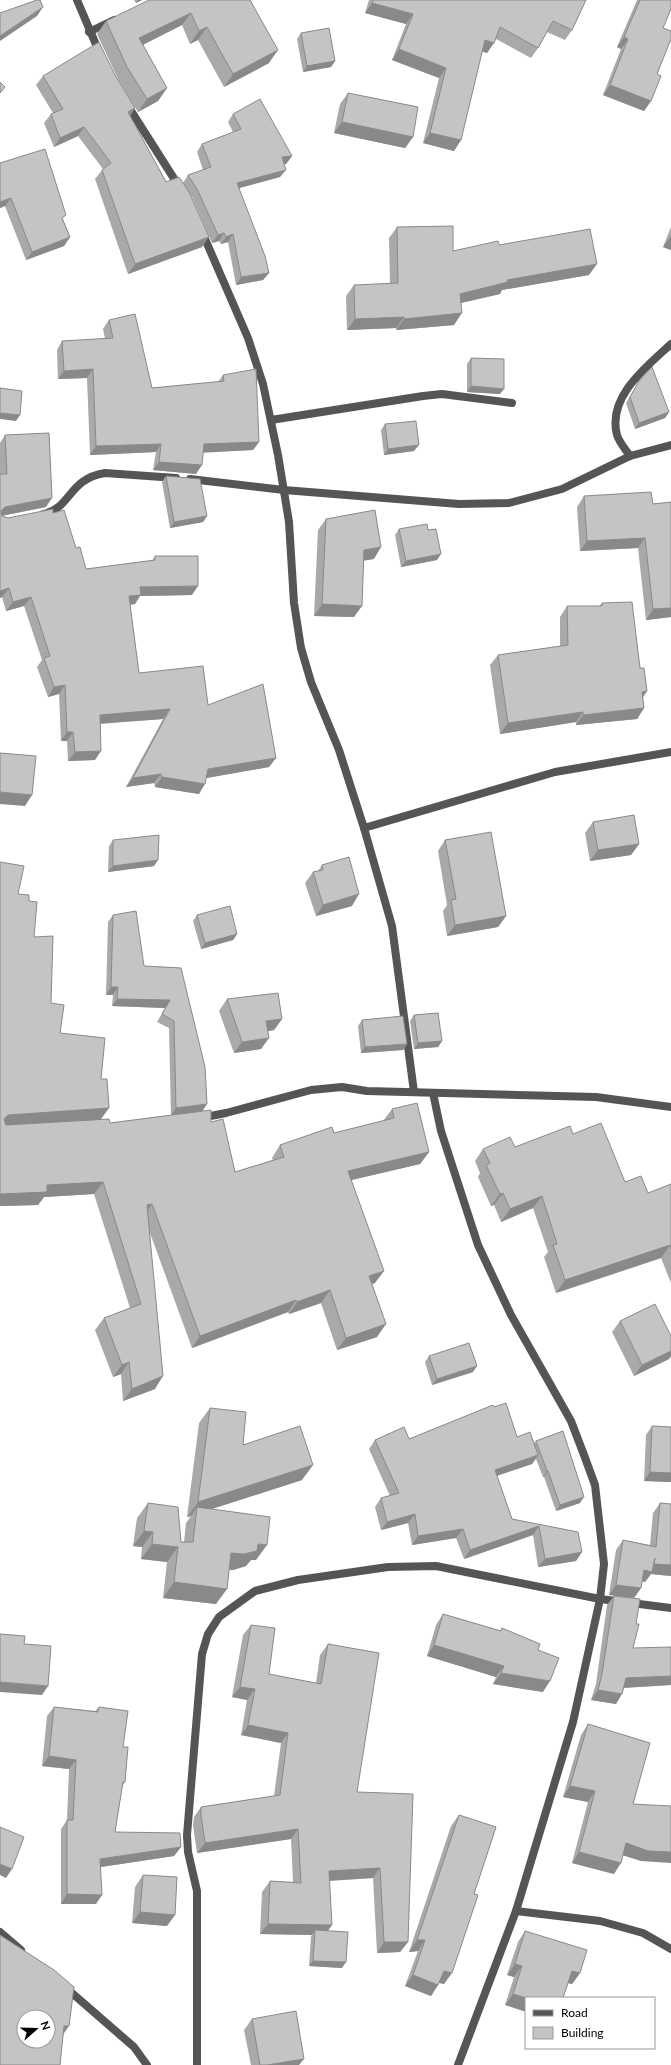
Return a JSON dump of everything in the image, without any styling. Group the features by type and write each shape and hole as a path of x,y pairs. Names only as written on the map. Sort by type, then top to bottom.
{"street":[{"path":"77,0 89,32 103,61"},
{"path":"89,32 125,14"},
{"path":"121,95 183,193"},
{"path":"197,221 248,338 263,384 289,522 294,602 301,648 311,682 339,750 364,828 392,926 414,1092"},
{"path":"630,456 618,436 615,420 618,402 648,365 671,344"},
{"path":"271,420 442,394 512,403"},
{"path":"34,516 57,508 65,501 76,486 84,480 94,475 105,473 207,480 284,490 459,504 509,503 562,489 630,456 671,445"},
{"path":"364,828 555,772 671,752"},
{"path":"191,1119 226,1113 312,1090 342,1087 367,1091 596,1097 671,1107"},
{"path":"433,1093 441,1131 478,1245 511,1315 571,1421 595,1485 604,1564 600,1599 573,1722 516,1911 458,2065"},
{"path":"197,2065 197,1891 188,1852 187,1836 202,1654 208,1634 219,1618 255,1591 298,1580 388,1567 436,1566 600,1599 671,1608"},
{"path":"516,1911 600,1921 643,1934 671,1949"},
{"path":"0,1932 29,1957"},
{"path":"58,1982 134,2047 147,2065"}],"building":[{"path":"40,0 43,7 0,36 0,13"},
{"path":"149,0 250,0 278,50 233,74 207,27 199,31 191,13 139,38 167,88 147,99 127,67 106,21"},
{"path":"373,0 586,0 572,30 553,21 538,48 500,27 494,43 485,40 461,140 430,133 446,68 399,49 413,14 372,3"},
{"path":"640,0 671,0 671,9 663,28 671,31 671,39 657,74 661,76 651,101 610,85 628,39 624,37"},
{"path":"329,28 335,61 307,66 301,33"},
{"path":"99,42 115,75 135,108 128,112 166,182 179,177 189,192 209,237 135,264 102,170 111,163 84,127 60,138 51,114 63,109 43,76"},
{"path":"0,82 5,87 0,93"},
{"path":"348,93 418,107 413,137 342,122"},
{"path":"260,99 292,156 282,157 286,170 237,183 265,256 269,273 241,277 233,234 226,237 224,233 218,235 197,189 188,175 211,167 202,144 241,129 233,114"},
{"path":"45,149 66,215 62,218 70,237 32,252 11,198 0,202 0,163"},
{"path":"453,226 453,251 498,241 499,245 590,229 597,264 507,280 508,282 460,294 462,313 404,319 404,317 355,319 354,285 398,283 397,227"},
{"path":"135,314 152,388 224,381 223,375 256,369 259,442 204,444 202,465 159,462 161,444 96,446 93,369 64,371 62,341 113,338 109,320"},
{"path":"471,358 504,359 504,389 471,386"},
{"path":"652,367 669,412 639,423 630,397 639,381"},
{"path":"0,388 22,391 20,415 0,413"},
{"path":"416,421 419,445 388,449 385,424"},
{"path":"49,433 52,498 5,507 1,511 2,516 8,518 53,509 53,513 64,510 76,548 80,547 86,569 155,560 155,556 198,556 198,586 140,587 141,595 129,596 139,673 203,666 208,705 263,684 276,758 208,769 205,784 162,777 161,774 133,778 170,709 100,715 101,751 75,752 73,732 67,732 65,685 54,687 44,658 50,656 31,597 13,602 9,588 0,591 0,474 7,474 5,435"},
{"path":"166,476 200,479 207,516 174,522"},
{"path":"651,492 653,504 671,502 671,608 653,609 645,538 587,541 584,496"},
{"path":"375,510 381,547 364,550 362,606 322,604 326,519"},
{"path":"427,524 428,530 436,529 441,554 406,561 399,529"},
{"path":"632,602 640,668 644,668 647,691 642,692 644,708 583,715 583,712 508,723 498,655 568,645 567,606 602,606 602,603"},
{"path":"0,753 36,756 32,795 0,792"},
{"path":"634,815 639,844 598,850 593,822"},
{"path":"491,832 506,916 455,925 451,900 456,899 445,840"},
{"path":"159,835 158,860 113,866 113,840"},
{"path":"349,857 359,894 323,905 313,872 323,870 322,865"},
{"path":"0,862 24,866 18,894 29,895 29,901 37,902 34,937 53,936 51,1003 64,1005 60,1033 105,1038 101,1079 107,1079 109,1108 8,1115 4,1119 6,1125 109,1119 110,1123 211,1110 211,1122 223,1119 235,1172 284,1157 280,1145 332,1127 334,1133 394,1118 392,1109 417,1103 429,1152 348,1171 384,1271 369,1276 386,1324 346,1338 330,1290 297,1302 296,1300 200,1336 152,1204 147,1205 163,1376 132,1389 129,1362 122,1365 104,1318 141,1304 103,1182 47,1185 47,1192 0,1194"},
{"path":"230,906 237,934 205,943 197,915"},
{"path":"136,911 144,966 181,968 205,1067 207,1104 176,1108 174,1021 162,1014 170,1000 117,999 118,987 111,987 113,915"},
{"path":"278,993 282,1019 266,1021 269,1038 242,1042 227,999"},
{"path":"438,1013 442,1041 418,1043 414,1015"},
{"path":"403,1016 407,1044 365,1047 362,1020"},
{"path":"601,1123 625,1182 641,1176 648,1193 671,1184 671,1249 670,1245 565,1280 553,1245 557,1244 542,1196 510,1209 503,1193 500,1194 486,1165 490,1163 483,1149 510,1137 515,1147 570,1126 573,1134"},
{"path":"655,1304 671,1336 671,1351 642,1365 620,1321"},
{"path":"469,1343 477,1366 437,1379 429,1356"},
{"path":"506,1403 517,1437 530,1432 538,1455 495,1470 512,1519 578,1532 582,1552 545,1559 539,1526 470,1550 463,1529 418,1536 415,1514 387,1522 381,1498 399,1493 375,1440 404,1427 409,1439 493,1405 494,1407"},
{"path":"210,1408 246,1412 243,1445 300,1426 313,1465 198,1502"},
{"path":"652,1426 671,1427 671,1473 650,1472"},
{"path":"563,1431 584,1497 560,1505 536,1441"},
{"path":"148,1503 178,1507 181,1542 193,1542 197,1507 270,1517 267,1545 258,1544 257,1551 244,1554 231,1553 227,1589 174,1582 178,1547 152,1544 153,1532 144,1531"},
{"path":"660,1503 671,1504 671,1565 654,1564 655,1558 652,1572 644,1570 641,1588 616,1585 623,1540 656,1547"},
{"path":"614,1596 640,1599 636,1624 639,1624 633,1648 671,1647 671,1676 626,1678 622,1694 598,1690 602,1674"},
{"path":"443,1614 501,1631 502,1628 540,1644 538,1650 559,1658 550,1681 501,1673 504,1666 434,1645"},
{"path":"251,1625 275,1628 269,1674 321,1684 328,1644 379,1653 357,1792 413,1794 408,1942 384,1942 380,1868 329,1871 332,1925 268,1924 270,1881 301,1883 298,1829 205,1843 201,1807 280,1795 288,1733 248,1725 255,1689 240,1687"},
{"path":"0,1634 25,1636 24,1644 51,1646 48,1686 0,1682"},
{"path":"54,1707 98,1712 99,1707 128,1711 123,1747 128,1747 125,1782 123,1782 115,1832 180,1833 181,1847 100,1859 102,1895 67,1894 67,1820 73,1820 76,1760 49,1756"},
{"path":"588,1724 650,1743 633,1804 671,1806 671,1852 648,1851 626,1843 621,1863 579,1852 595,1791 570,1786"},
{"path":"459,1815 496,1827 474,1894 478,1895 452,1973 444,1971 438,1985 413,1975 425,1940 417,1940"},
{"path":"0,1827 24,1837 12,1869 0,1864"},
{"path":"143,1875 177,1877 175,1915 140,1912"},
{"path":"315,1930 348,1932 346,1962 313,1961"},
{"path":"525,1931 587,1950 580,1973 572,1971 563,1997 525,1998 513,1994 522,1966 515,1964"},
{"path":"0,1935 54,1970 74,1987 69,2026 64,2026 60,2065 0,2065"},
{"path":"296,2011 304,2059 260,2065 252,2019"}]}
